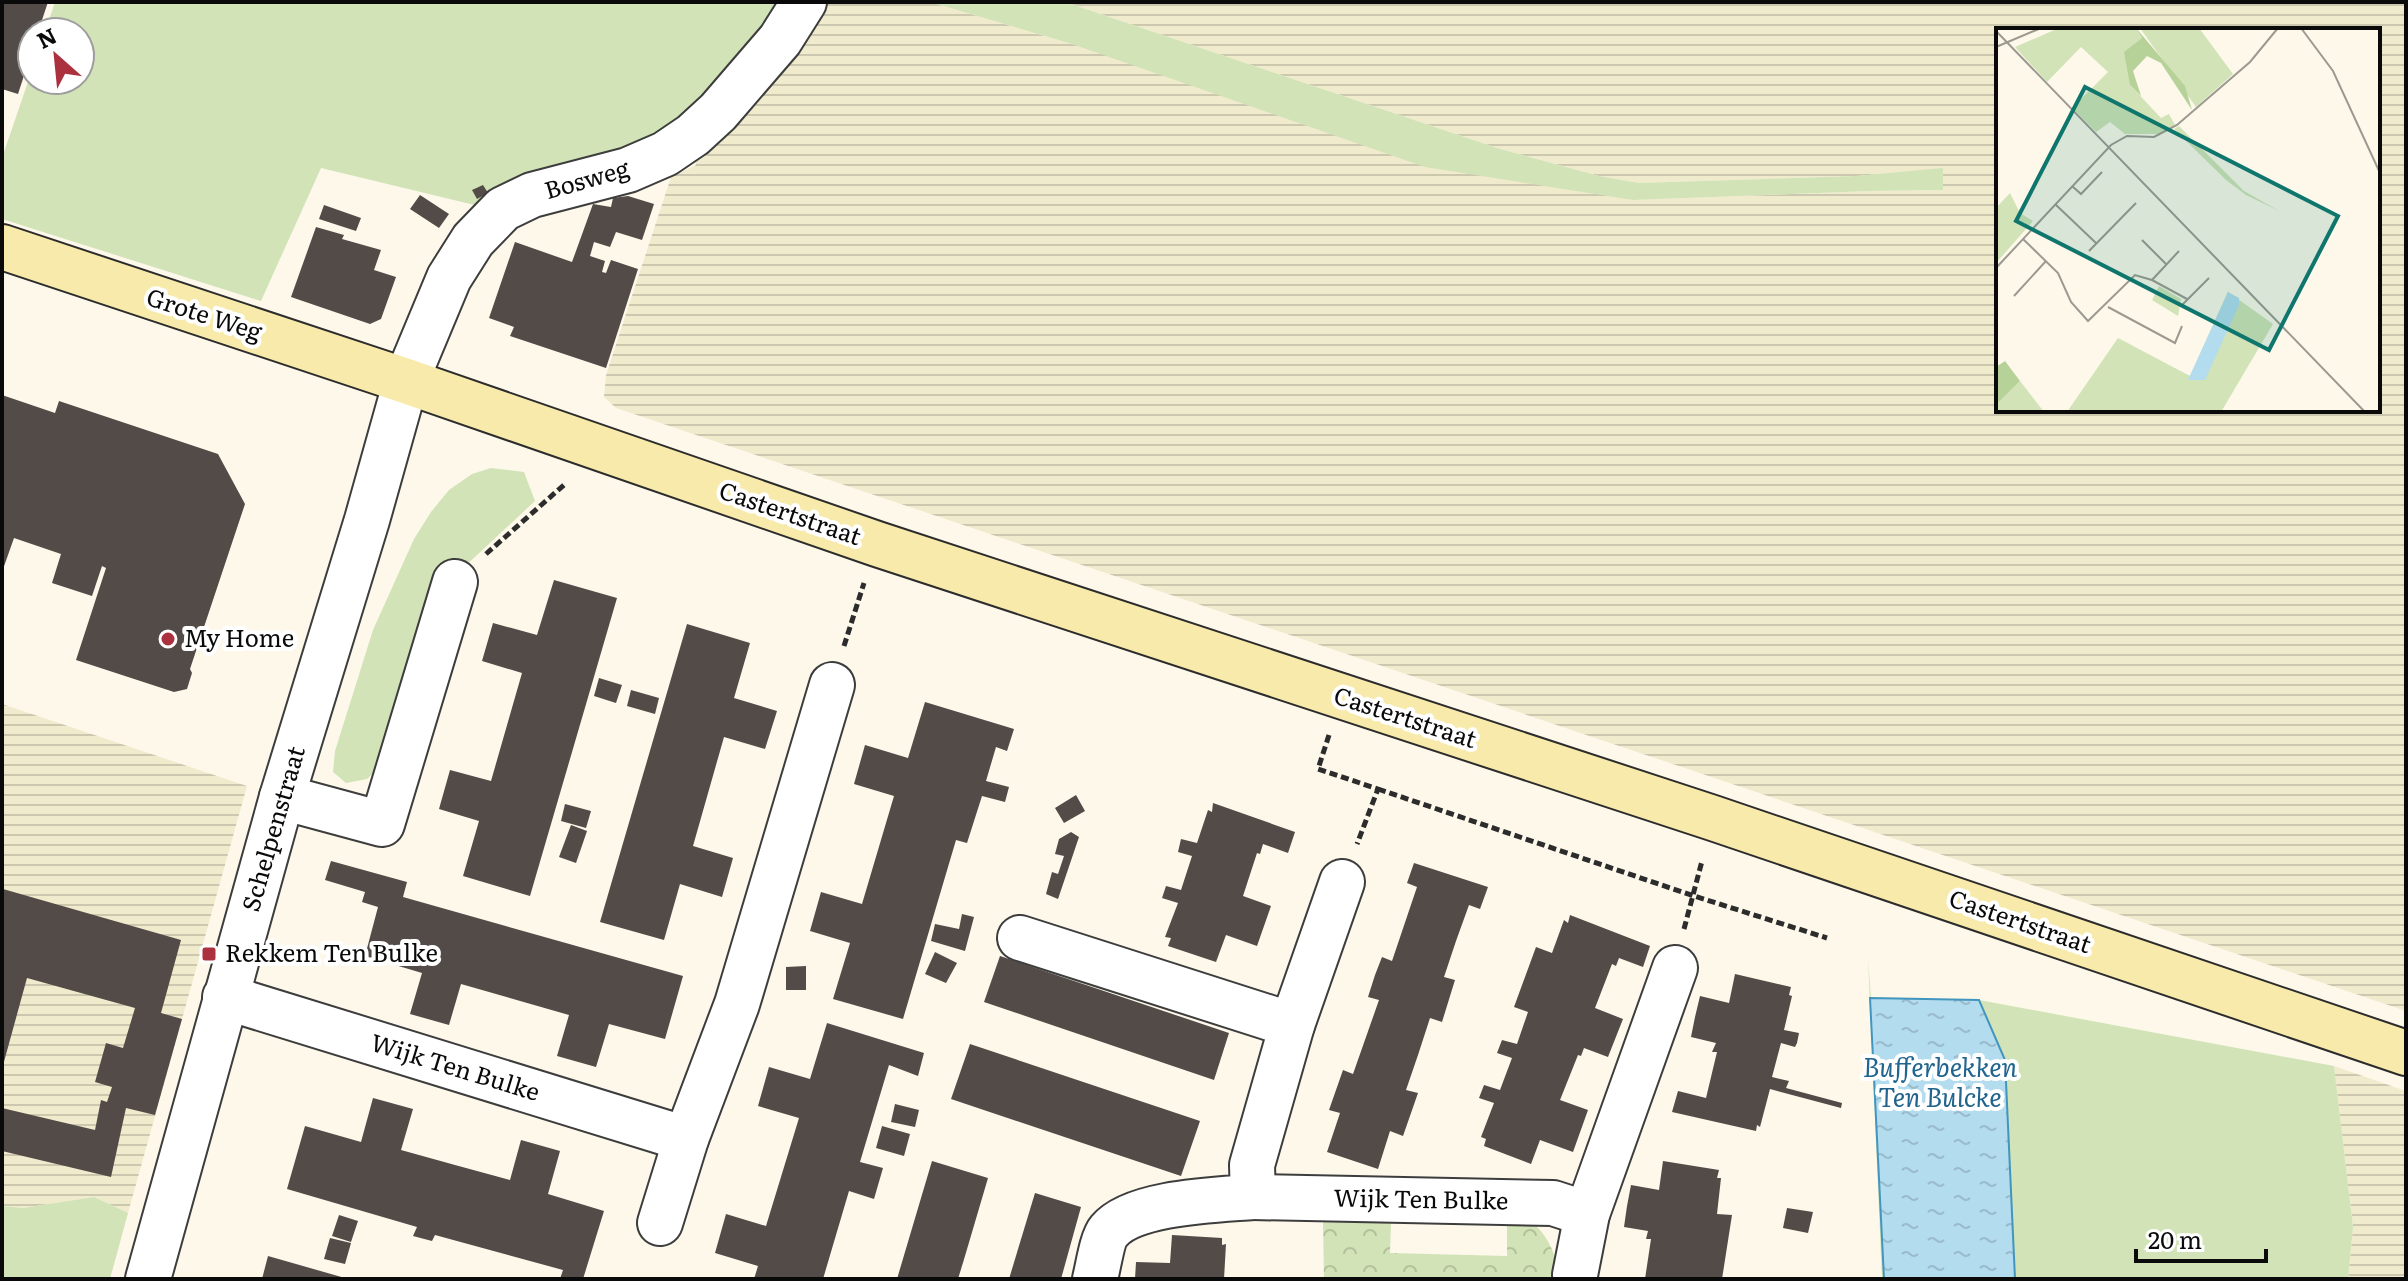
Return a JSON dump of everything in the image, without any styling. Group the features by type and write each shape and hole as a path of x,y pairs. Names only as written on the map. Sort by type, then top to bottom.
{"main road":[{"name":"Grote Weg","path":"2,247 406,381"},
{"name":"Castertstraat","path":"406,381 877,544 1713,818 2406,1053"}],"street":[{"name":"Bosweg","path":"406,381 449,278 473,240 503,209 532,195 628,170 665,154 718,112 780,40 804,2"},
{"name":"Schelpenstraat","path":"148,1279 282,797 406,381"},
{"path":"282,797 382,824 455,582"},
{"path":"660,1223 686,1139 737,1004 832,685"},
{"path":"1253,1197 1252,1165 1292,1025 1342,882"},
{"path":"1020,938 1292,1025"},
{"path":"1575,1275 1587,1214 1675,968"},
{"name":"Wijk Ten Bulke","path":"225,997 686,1139"},
{"name":"Wijk Ten Bulke","path":"1095,1279 1107,1232 1133,1213 1202,1201 1253,1197 1553,1203 1587,1214"}],"path":[{"path":"455,582 603,449"},
{"path":"832,685 877,544"},
{"path":"1343,698 1318,769 1827,938"},
{"path":"1342,882 1378,789"},
{"path":"1675,968 1713,818"}],"shaded area":[{"path":"817,2 930,2 1633,200 1943,190 1943,169 1857,176 1639,183 1599,176 1497,148 1065,2 2406,2 2406,1011 616,408 604,397 606,375 671,177 696,165 695,150"},
{"path":"2,704 247,786 128,1213 94,1197 23,1208 2,1206"},
{"path":"2334,1066 2406,1091 2406,1279 2348,1279 2353,1227"}],"green space":[{"path":"55,2 792,2 741,71 657,142 483,207 321,168 261,301 2,219 2,158 23,96 96,96 96,16 50,16"},
{"path":"930,2 1065,2 1497,148 1599,176 1639,183 1856,176 1943,168 1943,190 1633,200 1425,167 1072,44"},
{"path":"491,468 524,472 535,501 462,569 382,765 367,779 346,783 333,772 335,751 373,630 414,539 449,490 472,474"},
{"path":"1868,958 1871,998 1979,1000 2334,1066 2353,1227 2348,1279 1882,1279"},
{"path":"94,1197 128,1213 110,1279 2,1279 2,1206 23,1208"},
{"path":"1323,1221 1391,1222 1390,1253 1507,1256 1507,1225 1533,1223 1548,1242 1561,1279 1324,1279"}],"water":[{"name":"Bufferbekken Ten Bulcke","path":"1870,998 1979,1000 2005,1060 2015,1279 1884,1279"}],"building":[{"path":"2,2 48,2 43,16 16,16 16,93 2,89"},
{"path":"483,185 488,193 477,199 472,190"},
{"path":"420,195 449,214 439,228 410,209"},
{"path":"628,196 654,204 642,240 616,232 610,247 594,242 590,256 605,261 602,272 606,273 611,260 638,269 606,368 510,336 514,327 489,318 515,242 572,262 593,204 611,207 613,198"},
{"path":"324,205 361,218 356,231 319,219"},
{"path":"316,227 344,235 342,239 381,250 374,270 396,277 381,319 370,324 291,297"},
{"path":"2,395 55,413 59,401 218,454 245,504 190,669 192,673 187,689 174,692 76,660 106,568 102,566 92,596 52,583 61,554 14,538 2,572"},
{"path":"554,580 617,598 530,896 463,876 479,821 439,809 450,770 491,781 522,673 482,661 493,623 537,635"},
{"path":"687,624 750,643 734,698 777,711 765,749 724,737 693,846 733,858 722,897 680,884 664,940 600,922"},
{"path":"599,678 622,685 616,703 594,696"},
{"path":"631,690 659,698 655,714 627,706"},
{"path":"925,702 1014,729 1007,751 996,747 986,781 1009,787 1005,802 982,796 967,843 956,840 903,1019 833,999 850,943 810,931 821,892 862,904 894,796 854,784 865,745 908,758"},
{"path":"1076,795 1085,811 1064,823 1055,808"},
{"path":"1213,803 1295,832 1288,853 1263,844 1260,854 1257,853 1243,896 1271,906 1257,946 1226,935 1216,962 1168,946 1171,938 1165,937 1178,903 1162,898 1166,886 1181,890 1192,856 1178,852 1181,839 1197,843 1208,810 1212,812"},
{"path":"565,804 591,811 586,828 561,821"},
{"path":"571,825 587,831 576,863 559,857"},
{"path":"1071,832 1079,837 1058,899 1046,894 1052,872 1058,874 1064,856 1055,854 1059,839"},
{"path":"331,861 407,882 403,897 683,976 665,1039 609,1024 596,1067 557,1056 569,1015 461,984 449,1025 410,1014 422,973 365,956 378,907 362,902 365,892 325,880"},
{"path":"1414,863 1488,887 1480,909 1469,905 1456,941 1444,977 1455,980 1442,1022 1430,1018 1406,1090 1418,1093 1403,1136 1390,1131 1378,1169 1327,1152 1340,1113 1329,1110 1343,1070 1353,1074 1379,1000 1368,997 1382,957 1392,961 1417,887 1407,883"},
{"path":"3,889 181,940 161,1013 182,1019 155,1115 126,1108 111,1177 2,1151 2,1108 95,1130 101,1100 107,1102 112,1087 95,1082 106,1043 123,1048 135,1008 27,978 2,1069"},
{"path":"962,914 974,917 965,951 931,941 935,924 959,929"},
{"path":"1570,915 1650,946 1643,967 1619,958 1616,966 1612,964 1595,1008 1623,1019 1608,1057 1584,1048 1581,1056 1578,1055 1560,1100 1588,1110 1573,1152 1540,1140 1531,1164 1484,1146 1486,1139 1481,1137 1494,1103 1479,1098 1484,1085 1500,1090 1512,1058 1497,1053 1502,1040 1517,1044 1528,1012 1514,1007 1536,947 1552,953 1564,920 1568,923"},
{"path":"935,952 957,963 946,983 925,974"},
{"path":"1000,956 1229,1033 1214,1080 984,1002"},
{"path":"806,966 806,990 786,990 786,967"},
{"path":"1735,974 1791,987 1789,995 1792,996 1784,1030 1799,1033 1797,1043 1795,1047 1781,1043 1772,1077 1789,1081 1786,1088 1842,1103 1841,1108 1770,1089 1760,1127 1757,1125 1756,1131 1672,1112 1678,1091 1706,1098 1717,1052 1712,1052 1716,1043 1691,1037 1695,1017 1700,996 1729,1003"},
{"path":"827,1023 924,1053 918,1076 889,1065 860,1162 883,1168 874,1199 849,1191 823,1279 754,1279 758,1266 715,1253 726,1214 766,1226 799,1118 758,1106 769,1067 810,1079"},
{"path":"970,1044 1200,1121 1181,1176 951,1099"},
{"path":"373,1098 413,1109 401,1150 510,1180 521,1140 560,1151 548,1194 604,1211 583,1279 560,1279 563,1270 435,1235 432,1241 413,1236 417,1227 287,1189 305,1126 361,1142"},
{"path":"895,1104 919,1110 915,1127 891,1122"},
{"path":"882,1126 910,1134 904,1156 876,1148"},
{"path":"932,1161 988,1178 965,1256 958,1279 897,1279"},
{"path":"1663,1161 1719,1170 1717,1214 1732,1215 1722,1279 1645,1279 1651,1239 1646,1239 1648,1231 1624,1227 1627,1206 1631,1185 1659,1190"},
{"path":"1035,1193 1081,1207 1061,1279 1009,1279"},
{"path":"1787,1208 1813,1212 1808,1233 1783,1228"},
{"path":"339,1215 358,1221 351,1242 332,1236"},
{"path":"1172,1235 1222,1238 1222,1245 1226,1244 1224,1279 1135,1279 1136,1262 1170,1263"},
{"path":"330,1238 351,1243 345,1264 324,1259"},
{"path":"268,1256 345,1278 262,1279"}],"place":[{"name":"My Home","path":"168,639"},
{"name":"Rekkem Ten Bulke","path":"209,954"}]}
